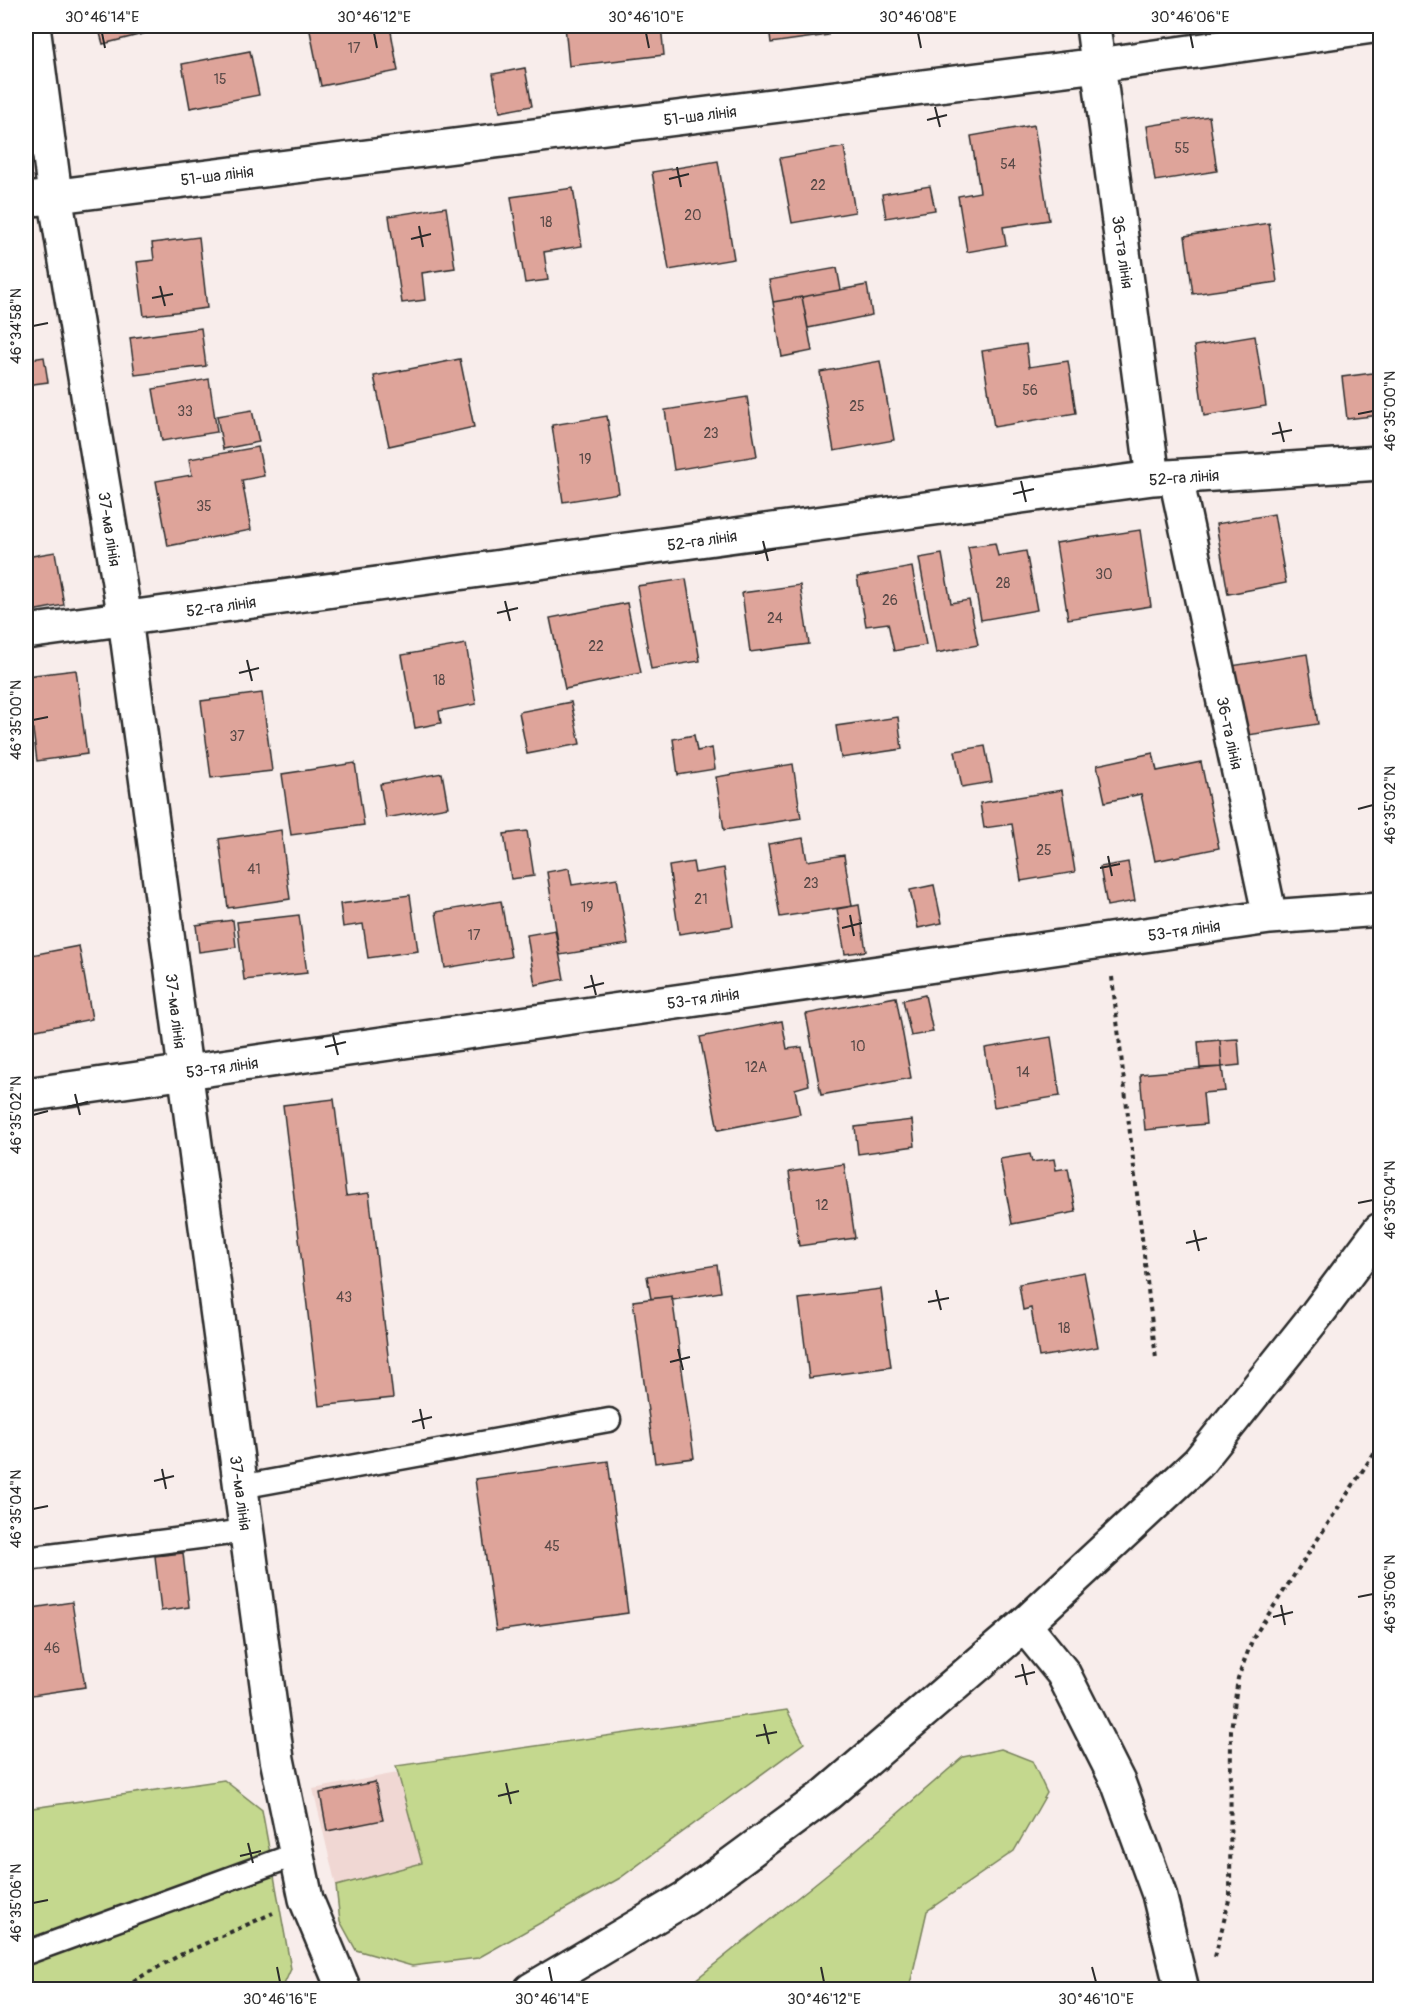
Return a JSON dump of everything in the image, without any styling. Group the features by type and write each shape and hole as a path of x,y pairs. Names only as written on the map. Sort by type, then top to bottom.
{"main road":[{"name":"37-ма лінія","path":"33,26 40,197 125,619 277,1759 306,1899 344,1989"},
{"name":"36-та лінія","path":"1093,26 1164,478 1270,917"},
{"name":"51-ша лінія","path":"40,197 1098,65 1373,26"},
{"name":"52-га лінія","path":"26,632 1164,478 1380,463"},
{"name":"53-тя лінія","path":"26,1095 1270,917 1380,909"},
{"path":"533,1989 686,1898 809,1808 1024,1625 1198,1463 1317,1314 1380,1230"},
{"path":"1024,1625 1063,1673 1118,1782 1159,1894 1182,1989"}],"lane":[{"path":"240,1487 609,1420"},
{"path":"26,1558 246,1531"},
{"path":"26,1953 297,1854"}],"path":[{"path":"1108,940 1156,1359"},
{"path":"1215,1958 1230,1896 1231,1730 1238,1678 1253,1638 1380,1444"},
{"path":"117,1989 182,1953 306,1899"}],"shaded area":[{"path":"397,1773 422,1863 336,1886 313,1789"}],"green space":[{"path":"787,1710 804,1743 620,1878 478,1958 412,1966 356,1950 340,1921 336,1886 422,1863 396,1766"},
{"path":"1001,1749 1032,1761 1047,1793 1014,1851 927,1911 909,1989 684,1989 843,1861 963,1757"},
{"path":"224,1780 262,1810 291,1969 282,1989 26,1989 26,1809"}],"building":[{"path":"98,26 174,26 103,44"},
{"path":"309,26 390,26 398,71 321,86"},
{"path":"565,26 661,26 664,55 569,66"},
{"path":"769,26 826,26 828,35 771,43"},
{"path":"250,51 259,95 190,108 182,64"},
{"path":"525,68 532,106 500,112 493,74"},
{"path":"1209,116 1217,171 1155,181 1147,126"},
{"path":"1034,125 1049,220 1003,227 1006,245 967,252 958,196 980,192 971,136"},
{"path":"844,147 855,212 792,223 780,158"},
{"path":"718,161 734,259 669,270 652,172"},
{"path":"930,186 935,210 886,218 882,194"},
{"path":"573,188 582,246 544,252 548,280 525,283 511,197"},
{"path":"446,207 455,268 422,273 425,300 402,303 389,216"},
{"path":"1269,223 1277,282 1193,294 1185,236"},
{"path":"199,237 207,308 144,316 137,262 154,260 152,243"},
{"path":"837,268 841,290 773,302 769,280"},
{"path":"867,285 872,315 808,328 802,297"},
{"path":"802,297 812,351 782,357 773,302"},
{"path":"201,328 206,366 135,375 130,338"},
{"path":"1255,336 1266,406 1204,416 1194,346"},
{"path":"1026,344 1029,367 1068,361 1076,413 994,427 982,351"},
{"path":"44,357 48,382 26,385 26,360"},
{"path":"460,359 474,427 389,446 374,376"},
{"path":"880,361 894,440 834,451 820,372"},
{"path":"1380,372 1380,415 1347,419 1342,377"},
{"path":"209,379 217,432 162,441 153,389"},
{"path":"747,397 757,456 674,470 665,410"},
{"path":"252,410 259,442 223,449 217,416"},
{"path":"607,416 619,493 563,502 552,425"},
{"path":"258,447 264,476 242,480 251,530 168,546 156,481 192,475 189,459"},
{"path":"1274,514 1286,583 1228,594 1216,524"},
{"path":"1140,530 1151,606 1068,619 1056,543"},
{"path":"995,543 998,556 1026,551 1037,610 981,620 968,547"},
{"path":"55,552 64,605 26,612 26,557"},
{"path":"942,554 951,603 969,600 978,645 936,653 919,558"},
{"path":"912,567 926,645 894,651 888,623 866,626 857,577"},
{"path":"686,579 700,661 651,669 637,586"},
{"path":"800,585 809,644 750,652 742,593"},
{"path":"627,603 641,673 565,689 550,618"},
{"path":"466,644 476,704 439,711 441,723 415,728 402,655"},
{"path":"1307,654 1318,724 1242,736 1231,666"},
{"path":"76,670 87,754 37,761 26,676"},
{"path":"262,693 272,771 211,778 201,701"},
{"path":"571,702 580,744 527,754 519,712"},
{"path":"898,717 902,749 841,758 836,726"},
{"path":"694,735 697,751 712,748 715,769 678,775 673,739"},
{"path":"985,746 992,782 962,787 955,751"},
{"path":"1153,753 1157,771 1201,762 1219,848 1155,861 1141,794 1105,802 1097,765"},
{"path":"355,763 364,825 291,835 282,774"},
{"path":"793,764 801,818 724,830 716,777"},
{"path":"442,773 448,807 386,818 380,784"},
{"path":"1062,790 1075,872 1021,881 1012,824 984,828 980,803"},
{"path":"281,830 290,899 228,908 219,839"},
{"path":"527,831 534,876 511,879 504,834"},
{"path":"803,838 807,861 844,855 852,906 780,917 768,844"},
{"path":"693,862 695,873 724,868 733,926 679,934 669,866"},
{"path":"1128,862 1135,901 1107,906 1100,867"},
{"path":"569,868 572,885 617,878 628,944 560,955 547,872"},
{"path":"934,885 942,923 918,928 910,890"},
{"path":"410,895 418,951 368,958 363,924 343,927 340,904"},
{"path":"501,901 511,957 445,968 436,912"},
{"path":"859,905 866,951 845,954 837,909"},
{"path":"299,915 307,973 244,980 237,922"},
{"path":"233,920 236,947 199,952 196,925"},
{"path":"555,930 564,979 535,985 527,935"},
{"path":"79,946 92,1019 26,1032 26,956"},
{"path":"925,995 933,1032 911,1036 903,1000"},
{"path":"896,997 911,1078 821,1095 806,1014"},
{"path":"782,1021 787,1049 802,1047 809,1085 795,1089 800,1114 718,1130 700,1037"},
{"path":"1051,1037 1060,1096 994,1107 985,1048"},
{"path":"1238,1039 1240,1065 1222,1067 1220,1040"},
{"path":"1220,1040 1222,1067 1200,1068 1198,1042"},
{"path":"1222,1067 1225,1091 1203,1093 1206,1124 1145,1130 1140,1074"},
{"path":"334,1099 346,1196 369,1193 393,1398 319,1406 283,1105"},
{"path":"912,1120 915,1146 858,1154 855,1127"},
{"path":"1030,1154 1032,1162 1054,1159 1056,1170 1068,1168 1076,1212 1012,1224 1000,1159"},
{"path":"844,1164 855,1238 799,1246 789,1172"},
{"path":"717,1265 721,1292 672,1300 672,1296 651,1299 647,1276"},
{"path":"1084,1272 1098,1347 1039,1357 1031,1308 1023,1310 1019,1284"},
{"path":"881,1289 891,1367 809,1378 799,1299"},
{"path":"672,1296 694,1458 655,1463 633,1301"},
{"path":"608,1461 628,1613 496,1631 475,1479"},
{"path":"183,1553 189,1607 161,1611 155,1556"},
{"path":"72,1602 85,1687 26,1696 26,1609"},
{"path":"375,1782 383,1820 327,1831 320,1793"}]}
